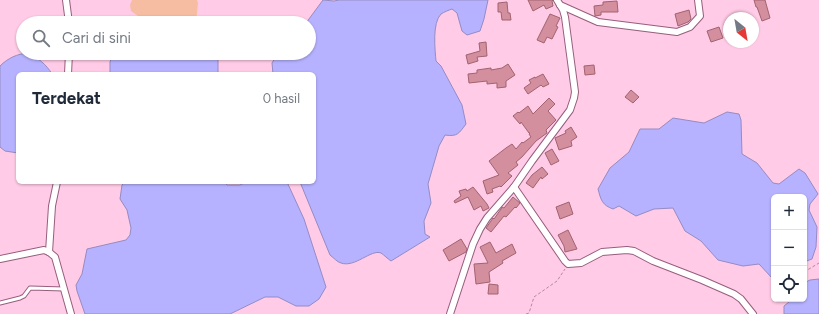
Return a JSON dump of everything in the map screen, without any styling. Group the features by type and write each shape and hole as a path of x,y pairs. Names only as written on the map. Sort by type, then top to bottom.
{"street":[{"path":"66,0 68,16"},
{"path":"558,2 598,22 677,32 690,27 700,16 698,0"},
{"path":"450,314 472,244 476,236 487,218 514,187 570,110 575,92 565,17 558,2"},
{"path":"68,72 69,60"},
{"path":"49,252 52,206 57,184"},
{"path":"514,187 564,261 568,264 581,263 602,252 627,250 634,251 653,261 734,294 741,299 753,314"},
{"path":"0,259 44,250 49,252 55,257 71,314"}],"lane":[{"path":"0,303 20,298 24,296 30,288 64,289"}],"path":[{"path":"807,270 819,263"},
{"path":"526,314 529,312 534,297 557,281 568,264"}],"shaded area":[{"path":"132,0 197,0 198,3 197,16 138,16 131,11 130,5"},
{"path":"323,0 488,0 480,31 467,35 462,31 457,13 452,9 441,14 438,18 435,30 436,61 441,66 462,105 466,124 458,134 445,135 439,146 428,184 431,203 424,221 425,234 430,237 391,261 381,253 377,252 352,263 346,264 338,262 330,255 301,184 316,184 316,72 273,72 272,63 274,60 316,60 316,16 311,16"},
{"path":"16,56 16,60 39,60 51,72 16,72 16,153 5,151 0,147 0,66"},
{"path":"111,60 218,60 218,72 110,72"},
{"path":"727,112 739,114 741,120 742,154 757,163 773,183 779,184 799,169 805,173 818,194 810,204 809,210 817,227 816,247 812,259 807,261 807,194 771,194 771,277 759,264 743,266 718,260 701,241 685,231 673,208 654,209 636,216 619,206 613,209 606,206 602,202 598,189 610,168 629,152 640,129 659,129 673,118 704,123"},
{"path":"288,184 304,219 326,287 319,299 309,306 296,306 278,297 265,297 230,314 85,314 76,285 82,274 87,249 126,240 130,235 131,228 127,210 120,199 122,185"},
{"path":"819,279 819,314 784,314 784,306 789,302 807,302 807,282"}],"building":[{"path":"528,0 553,0 553,6 546,9 544,5 533,11"},
{"path":"754,0 765,0 770,18 762,21"},
{"path":"617,1 618,12 601,12 601,15 595,16 594,6 603,5 603,2"},
{"path":"507,2 508,13 510,13 511,20 502,20 501,12 498,12 498,3"},
{"path":"689,10 691,19 688,22 678,26 675,14"},
{"path":"550,14 560,18 556,26 558,27 552,39 547,37 544,43 537,40"},
{"path":"719,27 723,38 711,42 707,31"},
{"path":"486,42 487,56 477,57 478,61 468,64 466,55 480,51 479,43"},
{"path":"508,64 515,75 506,81 506,87 497,88 497,83 487,84 487,81 469,83 468,74 477,73 477,70 502,68"},
{"path":"594,65 595,74 585,75 584,66"},
{"path":"543,74 549,84 543,87 541,85 528,94 524,88 531,83 529,80"},
{"path":"631,90 639,97 633,103 625,97"},
{"path":"549,98 555,104 548,111 556,120 546,130 547,133 536,141 516,162 518,165 508,173 512,176 501,187 492,189 493,192 487,194 483,181 499,175 489,161 512,144 516,149 522,142 523,143 531,137 529,134 530,133 521,122 520,124 513,116 528,106 533,114"},
{"path":"571,127 577,137 571,141 572,146 559,150 555,138 566,133 565,131"},
{"path":"552,149 559,161 551,165 545,153"},
{"path":"542,167 548,174 542,179 541,177 533,188 526,183 532,175"},
{"path":"473,187 489,208 483,211 481,206 474,210 468,197 455,203 454,201 461,196 459,191 466,189 467,191"},
{"path":"513,197 520,203 506,217 504,216 491,232 486,228 502,207 504,208"},
{"path":"569,202 573,214 560,219 556,207"},
{"path":"568,230 577,249 565,252 564,246 558,235"},
{"path":"461,239 467,249 466,252 449,261 443,250"},
{"path":"490,242 496,253 512,244 516,253 502,261 503,263 489,272 490,282 476,284 474,264 488,263 480,247"},
{"path":"489,284 498,285 498,294 488,294"}]}
